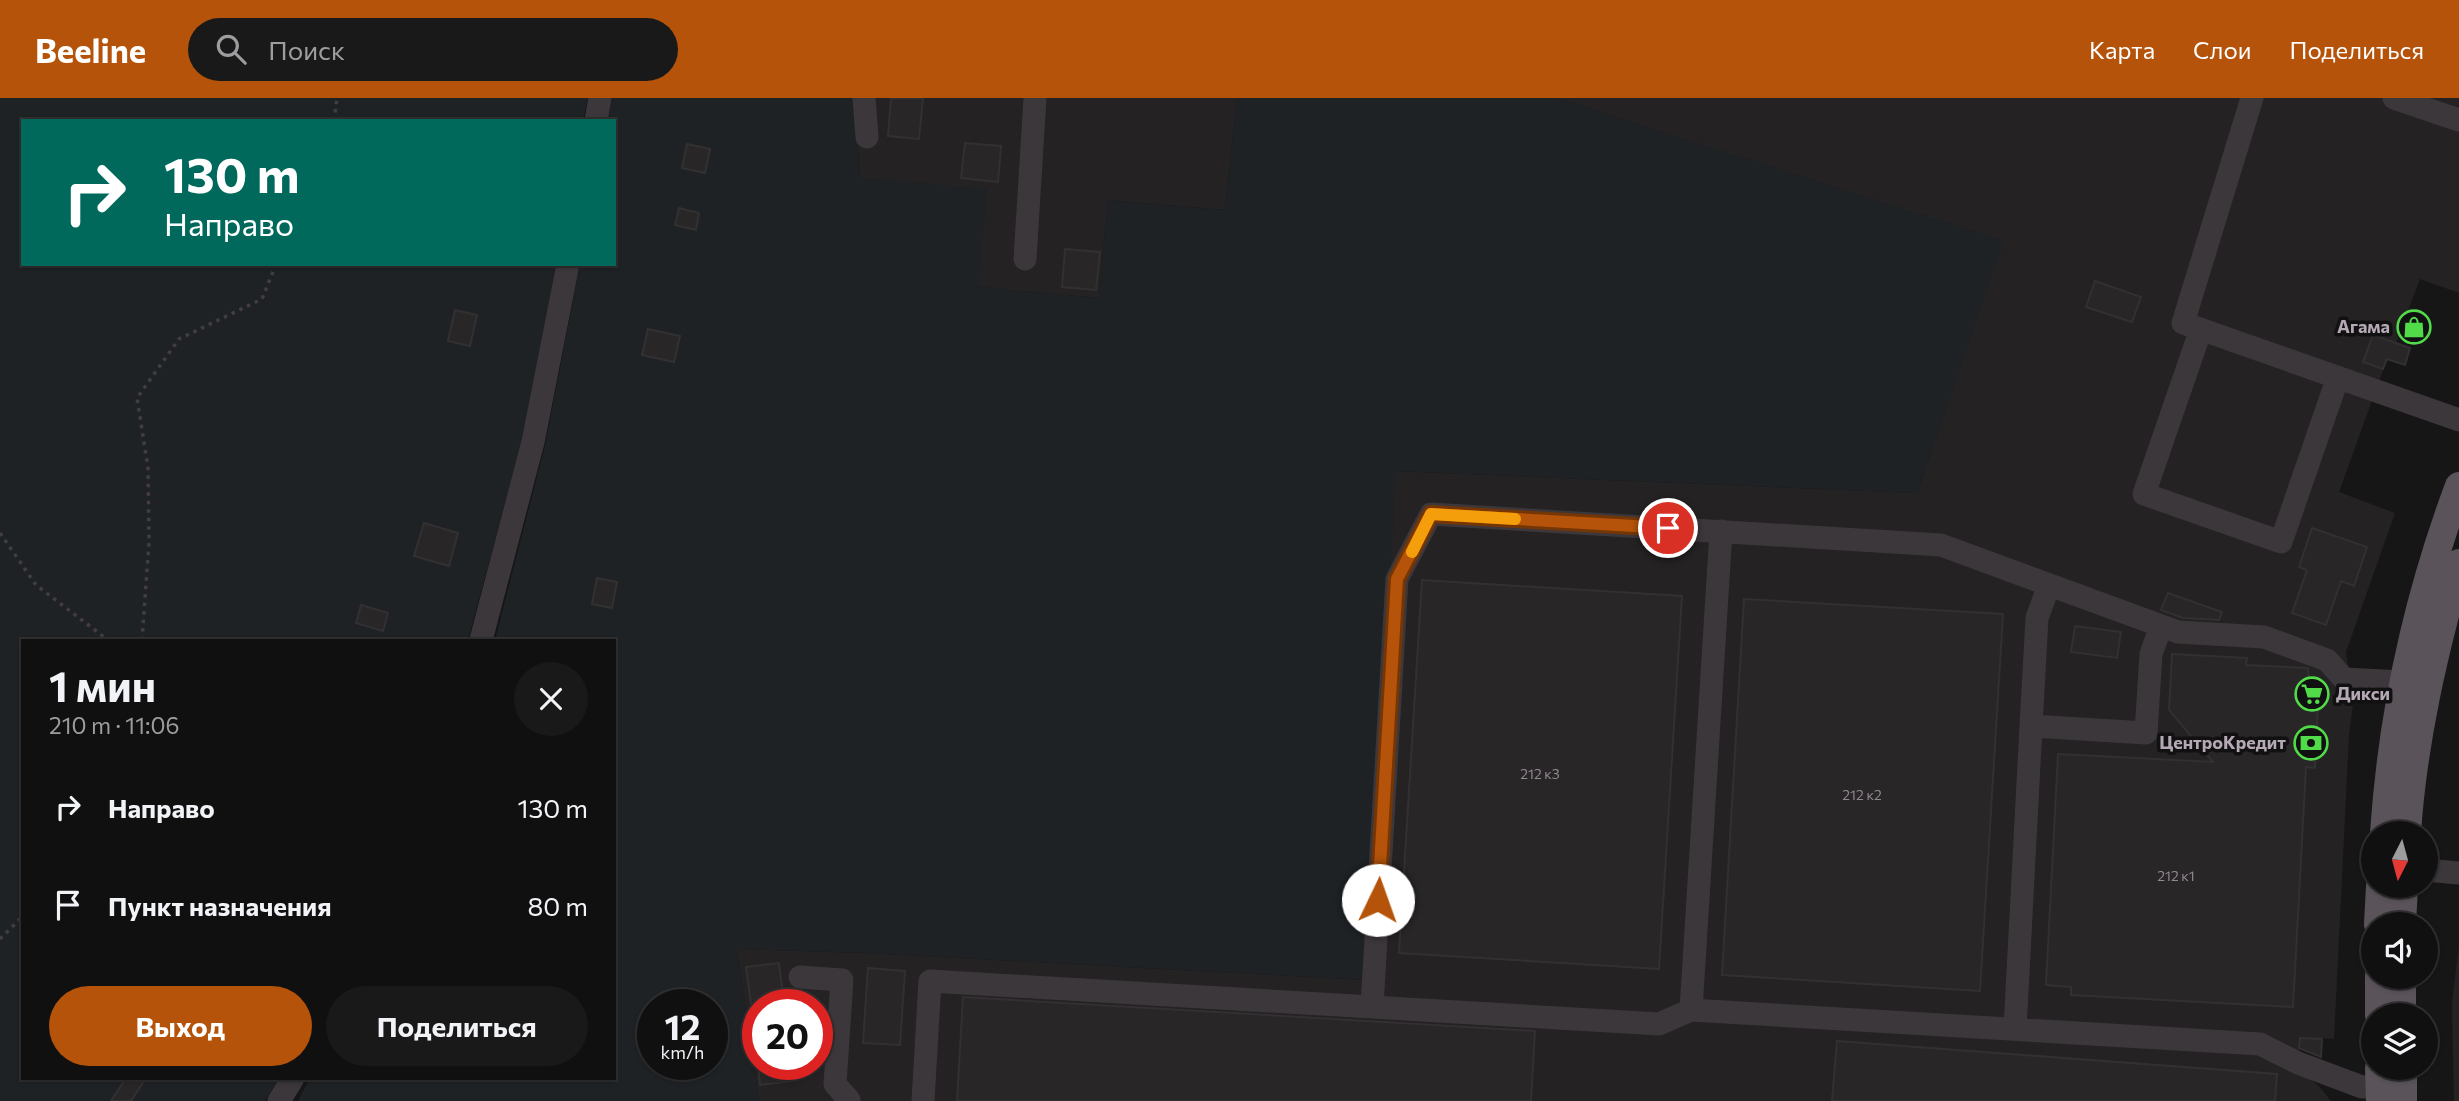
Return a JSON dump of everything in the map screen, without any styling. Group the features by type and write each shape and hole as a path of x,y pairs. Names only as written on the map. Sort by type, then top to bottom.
{"main road":[{"path":"2408,821 2415,685 2414,631 2443,528 2459,486"},
{"path":"2385,821 2390,765 2415,685 2439,634 2459,563"}],"street":[{"path":"596,119 600,98"},
{"path":"864,98 867,137"},
{"path":"1025,258 1035,98"},
{"path":"2252,98 2183,323 2459,420"},
{"path":"2394,98 2459,120"},
{"path":"481,639 534,442 568,266"},
{"path":"2201,329 2144,494 2281,542 2338,377"},
{"path":"1372,1007 1397,579 1431,514 1941,545 2178,632 2264,637 2327,660 2344,679 2415,685"},
{"path":"1691,1010 1721,531"},
{"path":"2015,1029 2037,618 2049,585"},
{"path":"2031,726 2146,733 2151,653 2161,626"},
{"path":"2438,871 2459,873"},
{"path":"800,977 842,980 835,1084 855,1101"},
{"path":"923,1101 930,981 1659,1024 1691,1010 2260,1044 2298,1063 2383,1087"},
{"path":"279,1101 292,1080"}],"path":[{"path":"334,119 337,98"},
{"path":"142,639 149,542 148,468 137,398 179,339 262,299 275,266"},
{"path":"0,533 36,585 107,639"},
{"path":"0,939 21,917"}],"shaded area":[{"path":"0,98 588,98 583,119 21,119 21,266 556,266 522,441 468,639 21,639 21,1080 278,1080 265,1101 0,1101"},
{"path":"612,98 854,98 860,177 987,189 979,287 1099,298 1108,200 1225,210 1237,98 1556,98 2004,241 1917,493 1396,471 1366,980 866,953 737,949 743,989 742,1080 756,1080 759,1101 298,1101 309,1080 616,1080 616,639 495,639 545,446 580,266 616,266 616,119 608,119"},
{"path":"854,98 1237,98 1225,210 1108,200 1099,298 978,287 860,177"},
{"path":"1556,98 2459,98 2459,293 2420,279 2396,343 2411,348 2405,365 2387,359 2339,492 2395,513 2346,652 2353,703 2349,736 2334,1039 2300,1037 2298,1071 2318,1085 2331,1101 759,1101 756,1080 833,1080 833,989 743,989 737,949 866,953 1365,980 1395,471 1917,493 2003,241"},
{"path":"2459,944 2459,1101 2454,1101 2452,1004"}],"building":[{"path":"891,98 923,98 919,139 888,136"},
{"path":"965,143 1001,146 998,182 961,178"},
{"path":"687,144 710,149 705,173 682,168"},
{"path":"679,208 699,213 696,230 675,225"},
{"path":"1065,249 1100,252 1096,290 1062,287"},
{"path":"2095,281 2141,297 2132,322 2086,307"},
{"path":"455,310 477,315 470,346 448,341"},
{"path":"648,329 680,336 674,362 642,355"},
{"path":"2373,335 2410,348 2405,365 2387,359 2383,369 2363,362"},
{"path":"424,523 458,533 449,566 414,556"},
{"path":"2312,528 2367,547 2354,586 2341,581 2326,625 2292,613 2307,570 2299,567"},
{"path":"597,578 617,582 612,608 592,604"},
{"path":"1422,580 1682,596 1659,969 1399,953"},
{"path":"2168,593 2222,612 2219,620 2183,618 2161,610"},
{"path":"1744,599 2003,614 1980,991 1722,975"},
{"path":"361,605 388,613 383,631 356,623"},
{"path":"2075,626 2121,632 2117,658 2071,652"},
{"path":"2172,654 2247,658 2246,665 2308,668 2309,679 2319,680 2315,768 2306,767 2293,1007 2071,995 2071,987 2046,985 2058,754 2213,762 2169,710"},
{"path":"779,963 782,989 749,989 746,967"},
{"path":"868,968 905,971 900,1045 863,1043"},
{"path":"963,997 1535,1031 1531,1101 957,1101"},
{"path":"2300,1038 2322,1039 2321,1057 2299,1048"},
{"path":"1837,1041 2277,1074 2275,1101 1832,1101"},
{"path":"125,1080 145,1080 131,1101 111,1101"},
{"path":"760,1080 793,1080 793,1081 760,1085"}],"slow traffic":[{"path":"1412,552 1431,514 1515,519"}],"place":[{"name":"Агама","path":"2414,327"},
{"name":"Дикси","path":"2312,694"},
{"name":"ЦентроКредит","path":"2311,743"}],"route":[{"path":"1378,900 1397,579 1431,514 1668,528"}]}
